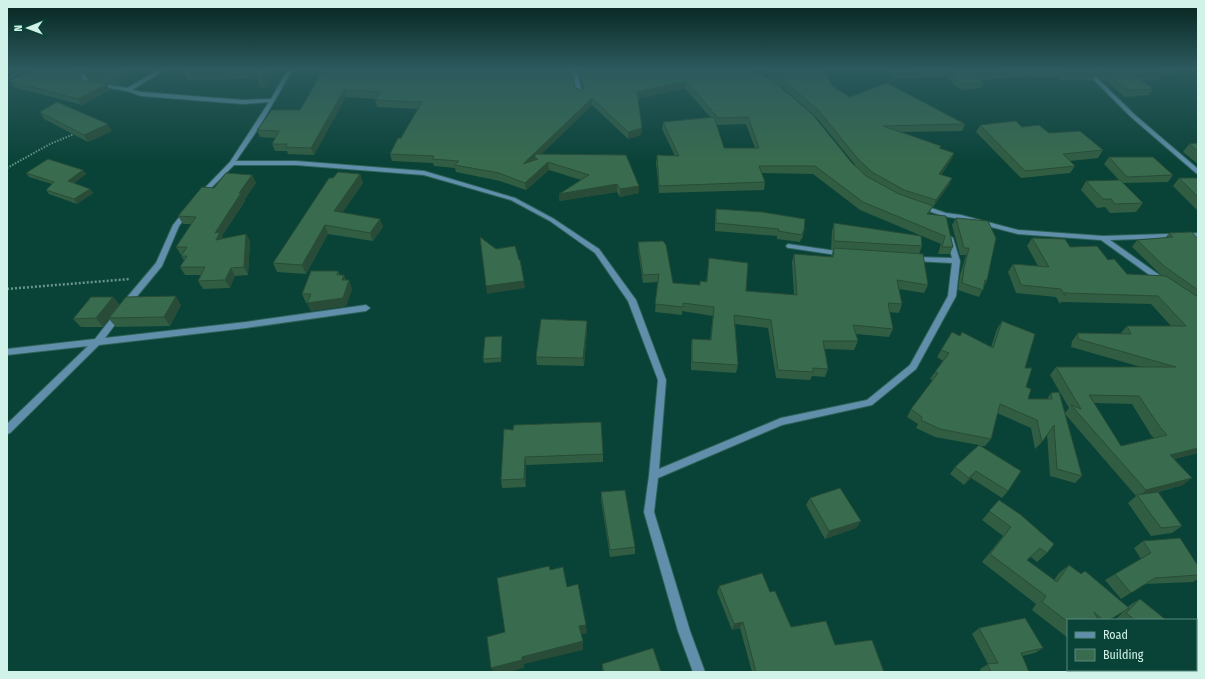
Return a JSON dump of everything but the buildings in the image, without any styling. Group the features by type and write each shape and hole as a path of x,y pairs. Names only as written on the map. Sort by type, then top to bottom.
{"street":[{"path":"224,101 243,102 263,101"},
{"path":"7,430 98,341 159,264 176,226 196,201 232,163 273,101"},
{"path":"1117,101 1198,172"},
{"path":"232,163 296,163 424,173 513,199 552,220 596,251 632,300 662,380 654,476 649,512 684,631 699,672"},
{"path":"918,205 945,214 1018,232 1103,238 1198,235"},
{"path":"654,476 781,422 869,403 913,367 952,296 956,262 945,214"},
{"path":"1103,238 1166,284"},
{"path":"790,246 830,253 853,254"},
{"path":"905,258 956,262"},
{"path":"7,352 246,325 366,308"}],"path":[{"path":"7,168 50,144 74,134"},
{"path":"7,289 147,278"}]}
